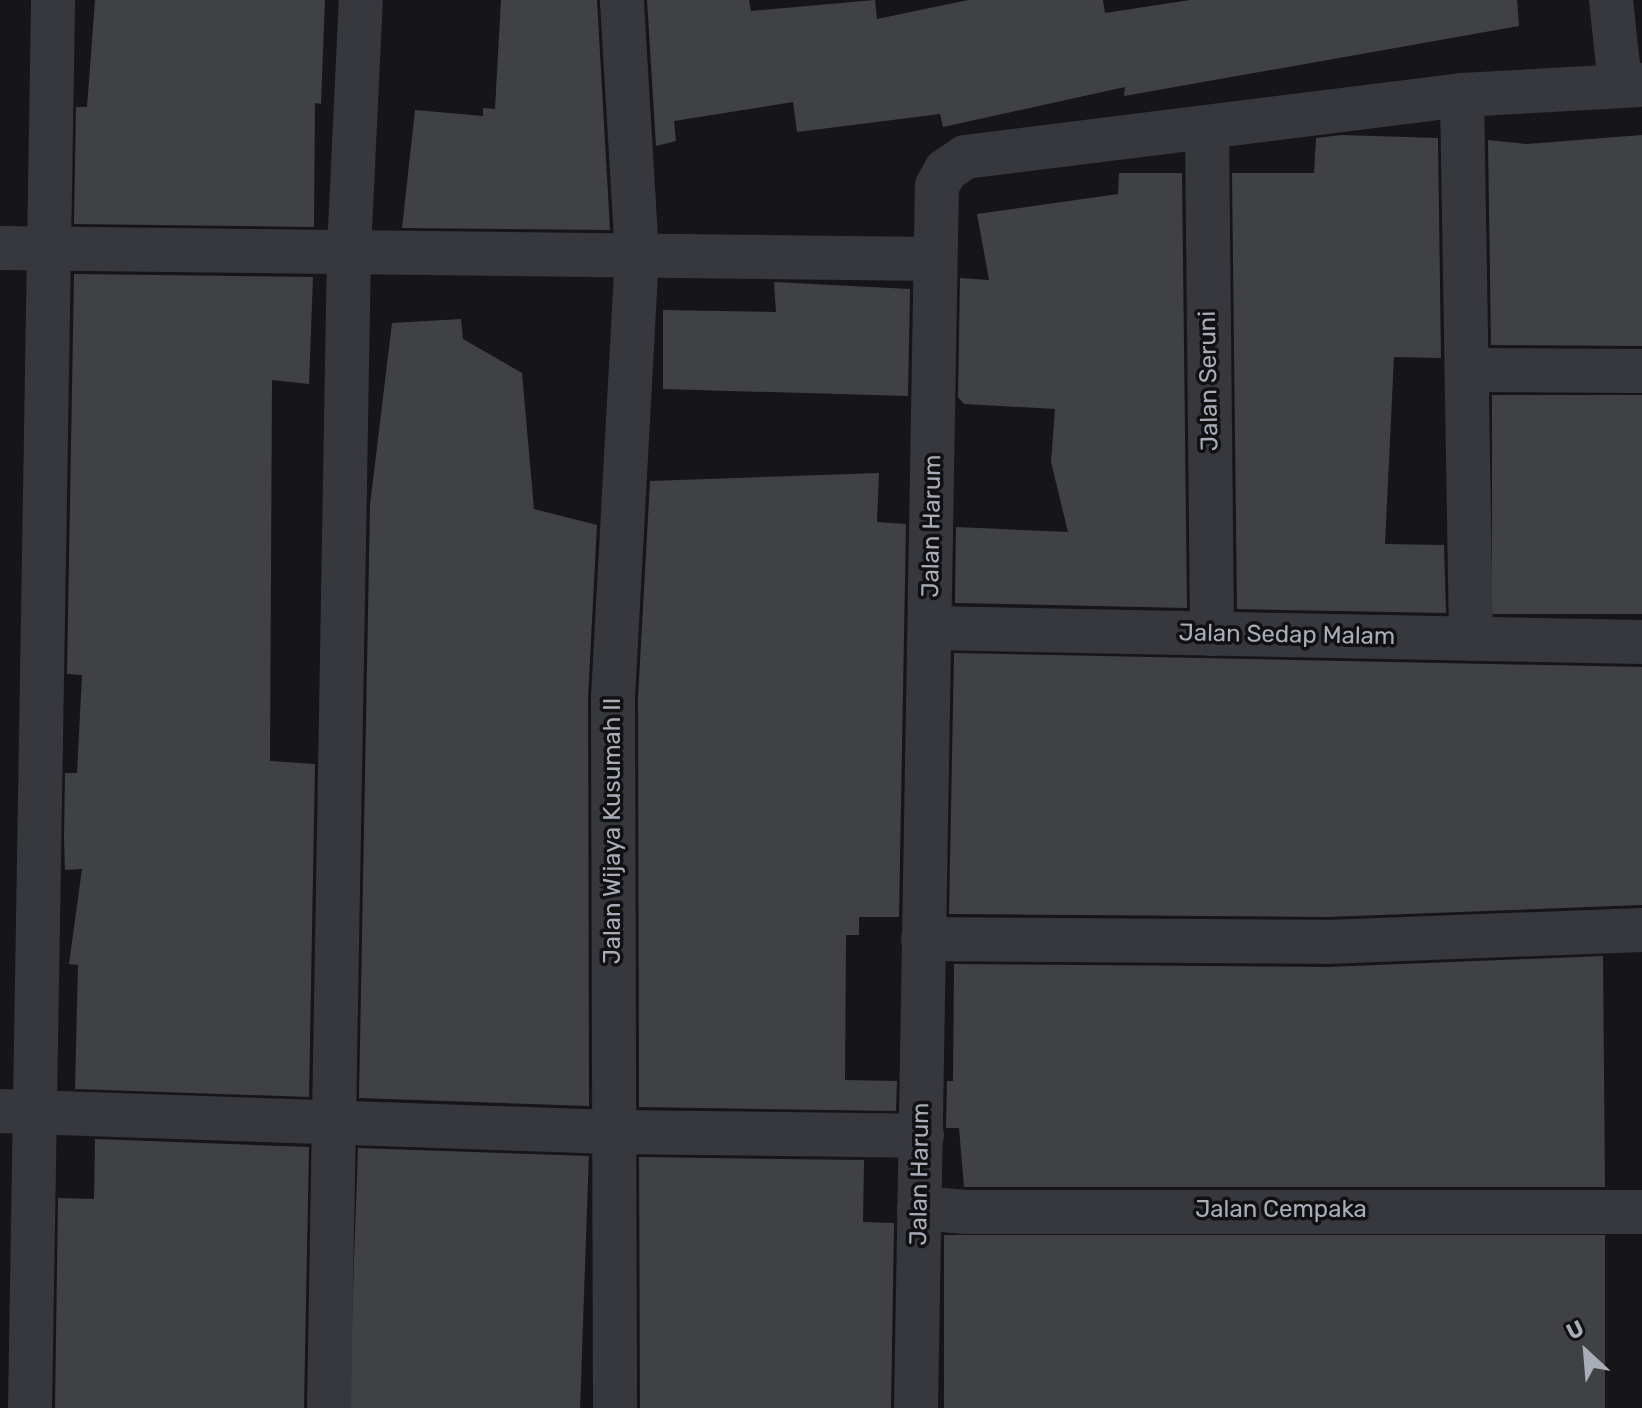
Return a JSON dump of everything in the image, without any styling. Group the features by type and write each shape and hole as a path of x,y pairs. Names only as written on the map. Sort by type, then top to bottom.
{"street":[{"path":"30,1408 18,1112 49,247 53,0"},
{"path":"329,1408 349,251 361,0"},
{"name":"Jalan Wijaya Kusumah II","path":"615,1408 613,697 637,255 622,0"},
{"path":"1611,0 1631,84"},
{"name":"Jalan Harum","path":"916,1408 937,186 946,170 965,157 1462,95 1631,84"},
{"path":"1462,95 1471,639"},
{"name":"Jalan Seruni","path":"1207,129 1212,634"},
{"path":"0,248 935,259"},
{"path":"1467,370 1642,371"},
{"name":"Jalan Sedap Malam","path":"931,628 1642,642"},
{"path":"923,939 1327,942 1642,930"},
{"path":"18,1112 613,1132 922,1136"},
{"name":"Jalan Cempaka","path":"919,1208 966,1212 1642,1212"}],"building":[{"path":"95,0 325,0 321,104 315,103 314,227 74,224 76,107 87,107"},
{"path":"501,0 597,0 610,230 402,228 415,110 483,116 483,108 495,109"},
{"path":"647,0 749,0 751,11 875,0 877,19 968,0 1103,0 1105,13 1190,0 1517,0 1519,26 1124,96 1125,87 943,127 940,114 797,132 793,102 674,121 676,141 656,146"},
{"path":"1341,135 1438,138 1441,358 1394,357 1385,544 1444,545 1446,613 1237,609 1232,173 1314,173 1316,138"},
{"path":"1642,135 1642,346 1491,345 1488,140 1527,144"},
{"path":"1119,173 1182,173 1187,608 955,603 956,527 1068,532 1051,462 1055,409 964,404 958,397 960,278 989,280 977,214 1118,194"},
{"path":"74,274 313,277 309,384 272,380 270,761 315,764 309,1097 75,1089 78,965 69,964 82,869 65,870 64,840 65,773 77,773 82,675 67,674"},
{"path":"774,282 910,289 908,396 663,389 663,310 776,312"},
{"path":"461,319 463,339 522,373 534,509 597,525 588,697 589,1106 359,1098 370,505 392,323"},
{"path":"1492,395 1642,395 1642,614 1492,614"},
{"path":"879,473 877,522 906,524 899,917 859,917 859,935 846,935 845,1080 897,1081 896,1111 639,1107 638,698 650,481"},
{"path":"954,653 1642,667 1642,905 1327,917 949,914"},
{"path":"1603,956 1605,1187 964,1187 959,1128 946,1128 947,1081 953,1081 954,964 1327,967"},
{"path":"95,1139 309,1147 304,1408 55,1408 58,1198 94,1199"},
{"path":"358,1148 589,1156 580,1408 349,1408"},
{"path":"639,1157 864,1160 863,1222 894,1223 891,1408 640,1408"},
{"path":"944,1235 1605,1235 1605,1408 944,1408"}]}
